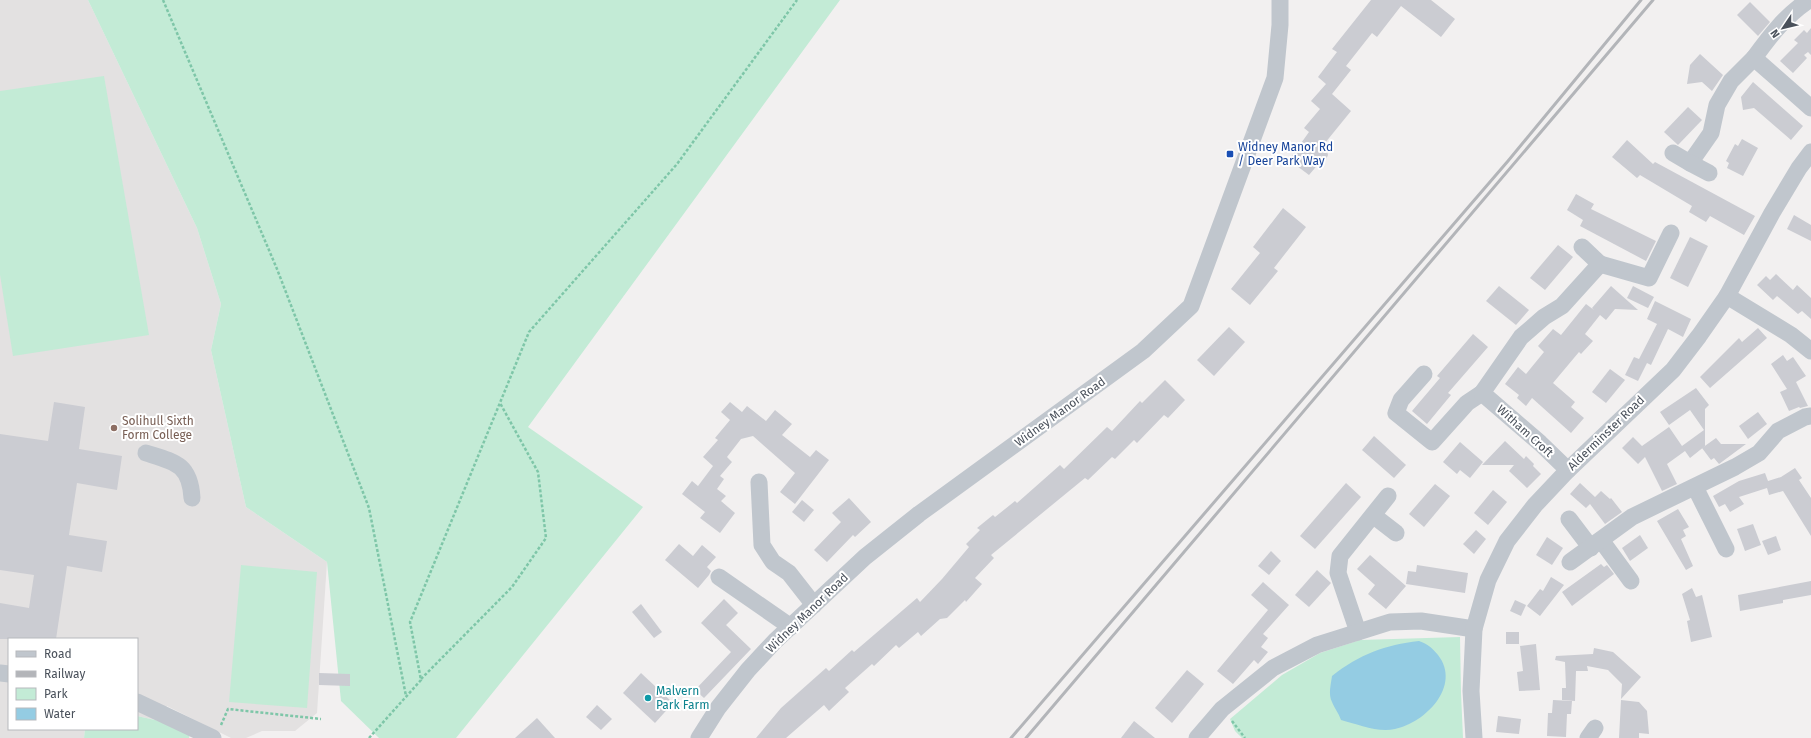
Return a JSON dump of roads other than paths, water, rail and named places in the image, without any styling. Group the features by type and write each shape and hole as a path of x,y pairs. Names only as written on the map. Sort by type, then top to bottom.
{"street":[{"name":"Widney Manor Road","path":"699,738 718,708 748,670 865,557 919,514 1143,351 1191,306 1275,78 1280,25 1280,0"},
{"path":"1690,163 1711,133 1717,105 1731,81 1754,58 1773,32 1796,8 1809,0"},
{"path":"1754,58 1811,108"},
{"name":"Alderminster Road","path":"1474,738 1471,691 1474,629 1488,580 1507,541 1535,505 1568,470 1673,370 1727,296 1772,213 1799,168 1811,152"},
{"path":"1673,153 1710,173"},
{"path":"1582,247 1600,264 1648,278 1671,233"},
{"path":"1424,374 1401,400 1396,413 1432,442 1467,403 1482,393 1521,337 1544,317 1562,306 1600,264"},
{"path":"1727,296 1791,334 1811,351"},
{"name":"Witham Croft","path":"1482,393 1540,443 1568,470"},
{"path":"1570,562 1632,517 1695,487 1759,453 1778,431 1805,417 1811,416"},
{"path":"146,453 170,461 184,469 191,484 192,498"},
{"path":"759,482 762,545 773,562 789,573 814,605"},
{"path":"1695,487 1726,550"},
{"path":"1358,632 1338,573 1340,556 1374,516 1388,496"},
{"path":"1374,516 1396,533"},
{"path":"1569,519 1596,544 1630,581"},
{"path":"720,577 791,627"},
{"path":"1197,738 1222,709 1273,668 1317,645 1390,622 1421,621 1474,629"},
{"path":"138,702 216,733"}],"water":[{"path":"1419,641 1434,650 1438,655 1444,667 1446,679 1443,690 1437,701 1428,711 1418,719 1406,725 1388,730 1368,728 1341,720 1330,696 1332,676 1342,668 1363,656 1395,645"}],"railway":[{"path":"1011,738 1508,161 1641,0"},
{"path":"1026,738 1653,0"}],"place":[{"name":"Widney Manor Rd / Deer Park Way","path":"1230,154"},
{"name":"Solihull Sixth Form College","path":"114,428"},
{"name":"Malvern Park Farm","path":"648,698"}]}
